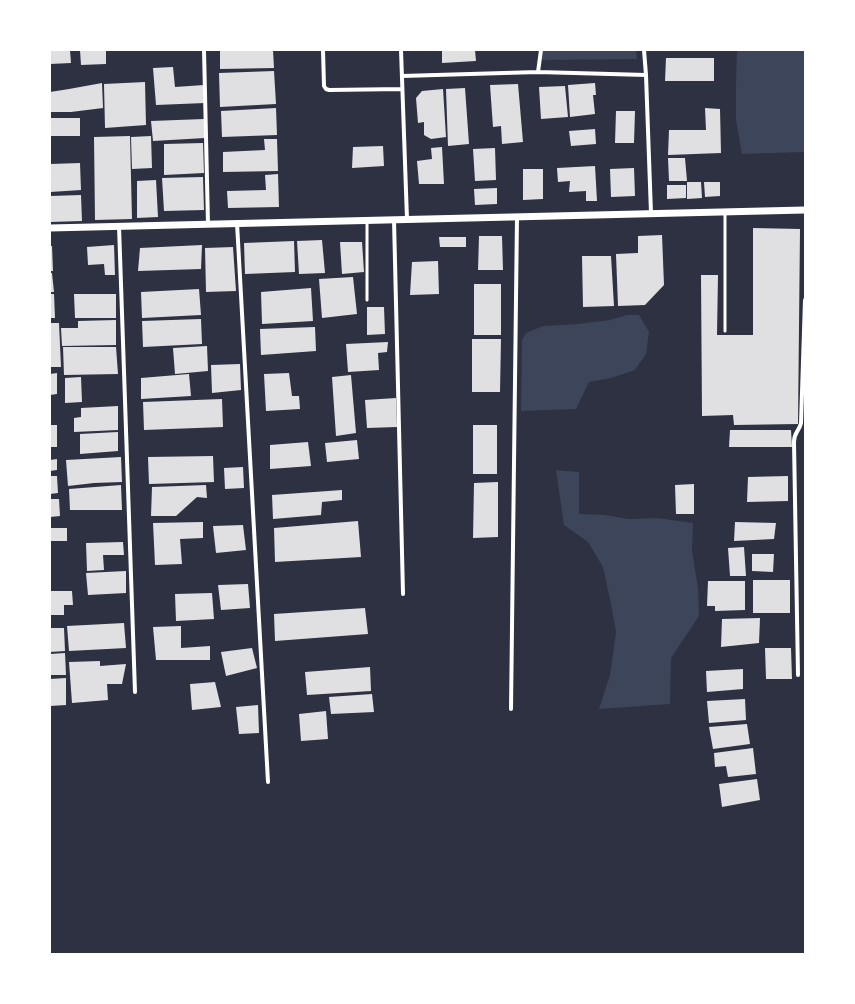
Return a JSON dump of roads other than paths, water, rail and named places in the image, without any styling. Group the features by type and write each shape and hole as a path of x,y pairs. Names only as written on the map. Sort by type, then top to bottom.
{"street":[{"path":"204,50 208,224"},
{"path":"324,50 324,86 326,89 402,89"},
{"path":"401,50 407,219"},
{"path":"538,72 541,50"},
{"path":"644,50 651,213"},
{"path":"402,76 538,72 646,75"},
{"path":"50,228 805,210"},
{"path":"511,709 517,217"},
{"path":"394,220 403,594"},
{"path":"237,224 268,782"},
{"path":"119,226 135,692"},
{"path":"798,675 794,442 796,433 800,428 801,423 805,300"}],"lane":[{"path":"725,211 725,331"},
{"path":"367,220 367,300"}]}
